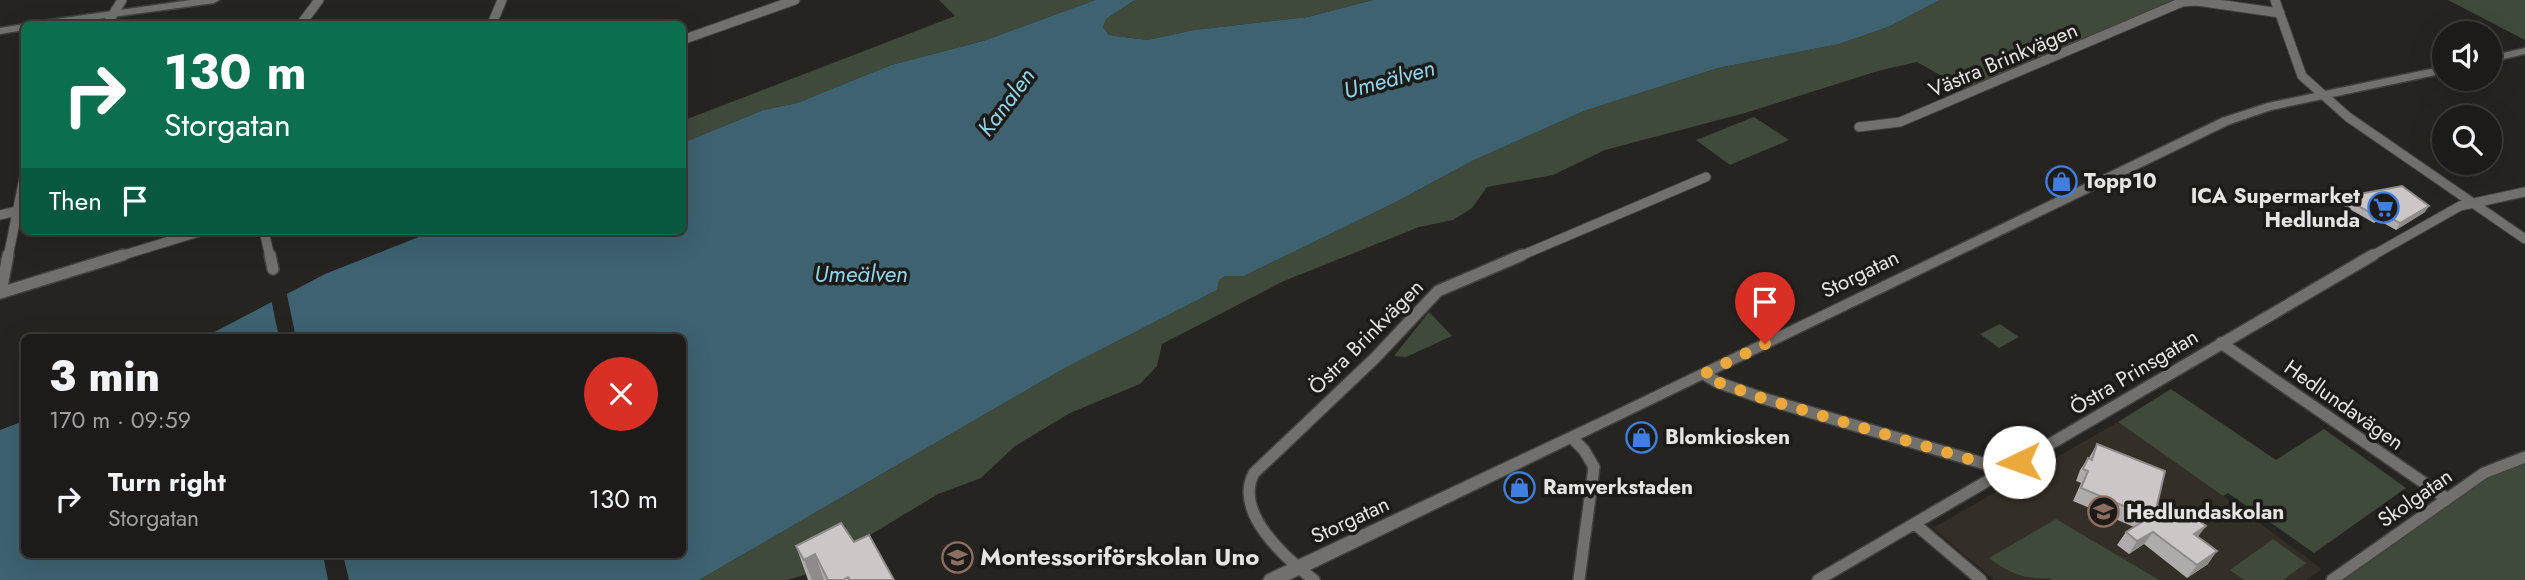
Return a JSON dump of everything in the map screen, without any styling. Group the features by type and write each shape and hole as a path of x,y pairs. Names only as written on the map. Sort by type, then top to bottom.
{"street":[{"path":"109,21 122,0"},
{"path":"61,21 214,0"},
{"path":"303,21 319,0"},
{"path":"493,21 502,0"},
{"path":"686,39 795,0"},
{"path":"2275,0 2302,76 2316,87 2322,96 2525,239"},
{"name":"Västra Brinkvägen","path":"1859,127 1900,122 2182,2 2197,1 2280,13"},
{"path":"0,31 21,28"},
{"path":"2502,56 2525,51"},
{"name":"Storgatan","path":"1272,580 1572,438 2226,121 2269,107 2432,72"},
{"name":"Östra Brinkvägen","path":"1314,580 1286,559 1249,507 1247,495 1251,478 1375,358 1427,300 1448,285 1706,177"},
{"name":"Östra Prinsgatan","path":"1818,580 2447,212 2472,203 2525,192"},
{"path":"0,215 21,210 1,293"},
{"path":"1,293 189,235"},
{"path":"265,235 273,270"},
{"name":"Hedlundavägen","path":"2221,342 2446,498"},
{"path":"1704,374 1717,382 1762,398 2006,470"},
{"path":"1572,438 1584,450 1594,467 1579,580"},
{"name":"Skolgatan","path":"2332,580 2484,473 2525,457"},
{"path":"1915,524 1981,580"}],"shaded area":[{"name":"Hedlundaskolan","path":"2118,422 2322,569 2306,580 1994,580 1933,528"}],"green space":[{"path":"939,0 1095,0 983,41 891,65 797,103 763,110 686,142 686,119 955,16"},
{"path":"1135,0 1373,0 1308,17 1194,30 1147,40 1109,35 1103,27 1106,19"},
{"path":"1940,0 2173,0 1968,91 1917,62 1878,71 1745,113 1605,150 1553,175 1487,187 1472,208 1453,220 1419,227 1284,281 1162,344 1157,366 1140,384 1070,413 1015,446 981,478 938,494 804,575 787,580 699,580 1063,369 1217,290 1219,280 1226,276 1244,276 1396,202 1472,161 1584,111 1718,68 1839,44 1888,27"},
{"path":"2448,0 2525,0 2525,40 2502,28 2502,21 2488,21"},
{"path":"1754,117 1789,140 1730,165 1696,140"},
{"path":"1429,312 1452,336 1406,357 1394,356"},
{"path":"2000,324 2019,337 1999,348 1980,334"},
{"path":"2171,389 2276,460 2324,429 2406,488 2314,553 2228,493 2223,496 2118,422"},
{"path":"2525,457 2525,580 2332,580 2446,498"},
{"path":"2056,519 2159,580 2032,578 2009,571 1989,558"},
{"path":"2273,539 2306,563 2283,580 2244,580 2230,570"}],"water":[{"name":"Umeälven","path":"1095,0 1135,0 1106,19 1103,27 1109,35 1147,40 1194,30 1308,17 1373,0 1940,0 1888,27 1839,44 1718,68 1584,111 1472,161 1396,202 1244,276 1226,276 1219,280 1217,290 1063,369 699,580 0,580 0,430 21,422 21,558 686,558 686,334 211,334 325,274 424,235 686,235 686,142 763,110 797,103 891,65 983,41"}],"pier":[{"path":"286,290 295,334 278,334 271,298"},
{"path":"324,558 344,558 349,580 328,580"}],"building":[{"name":"ICA Supermarket Hedlunda","path":"2402,186 2429,206 2400,223 2382,213 2378,217 2343,197"},
{"path":"2097,444 2165,471 2157,505 2170,515 2182,508 2206,526 2194,534 2217,551 2197,565 2153,532 2137,541 2126,532 2150,517 2081,488 2088,471 2083,469 2088,458 2092,460"},
{"path":"841,523 854,542 869,535 894,580 850,580 848,577 843,580 828,580 815,554 804,560 796,546"}],"place":[{"name":"Topp10","path":"2061,181"},
{"name":"ICA Supermarket Hedlunda","path":"2383,208"},
{"name":"Blomkiosken","path":"1642,437"},
{"name":"Ramverkstaden","path":"1520,487"},
{"name":"Hedlundaskolan","path":"2103,512"},
{"name":"Montessoriförskolan Uno","path":"957,557"}],"route":[{"path":"1765,344 1704,374 1717,382 1762,398 2006,470 2019,462"}],"water label":[{"name":"Kanalen","path":"1006,102"}]}
